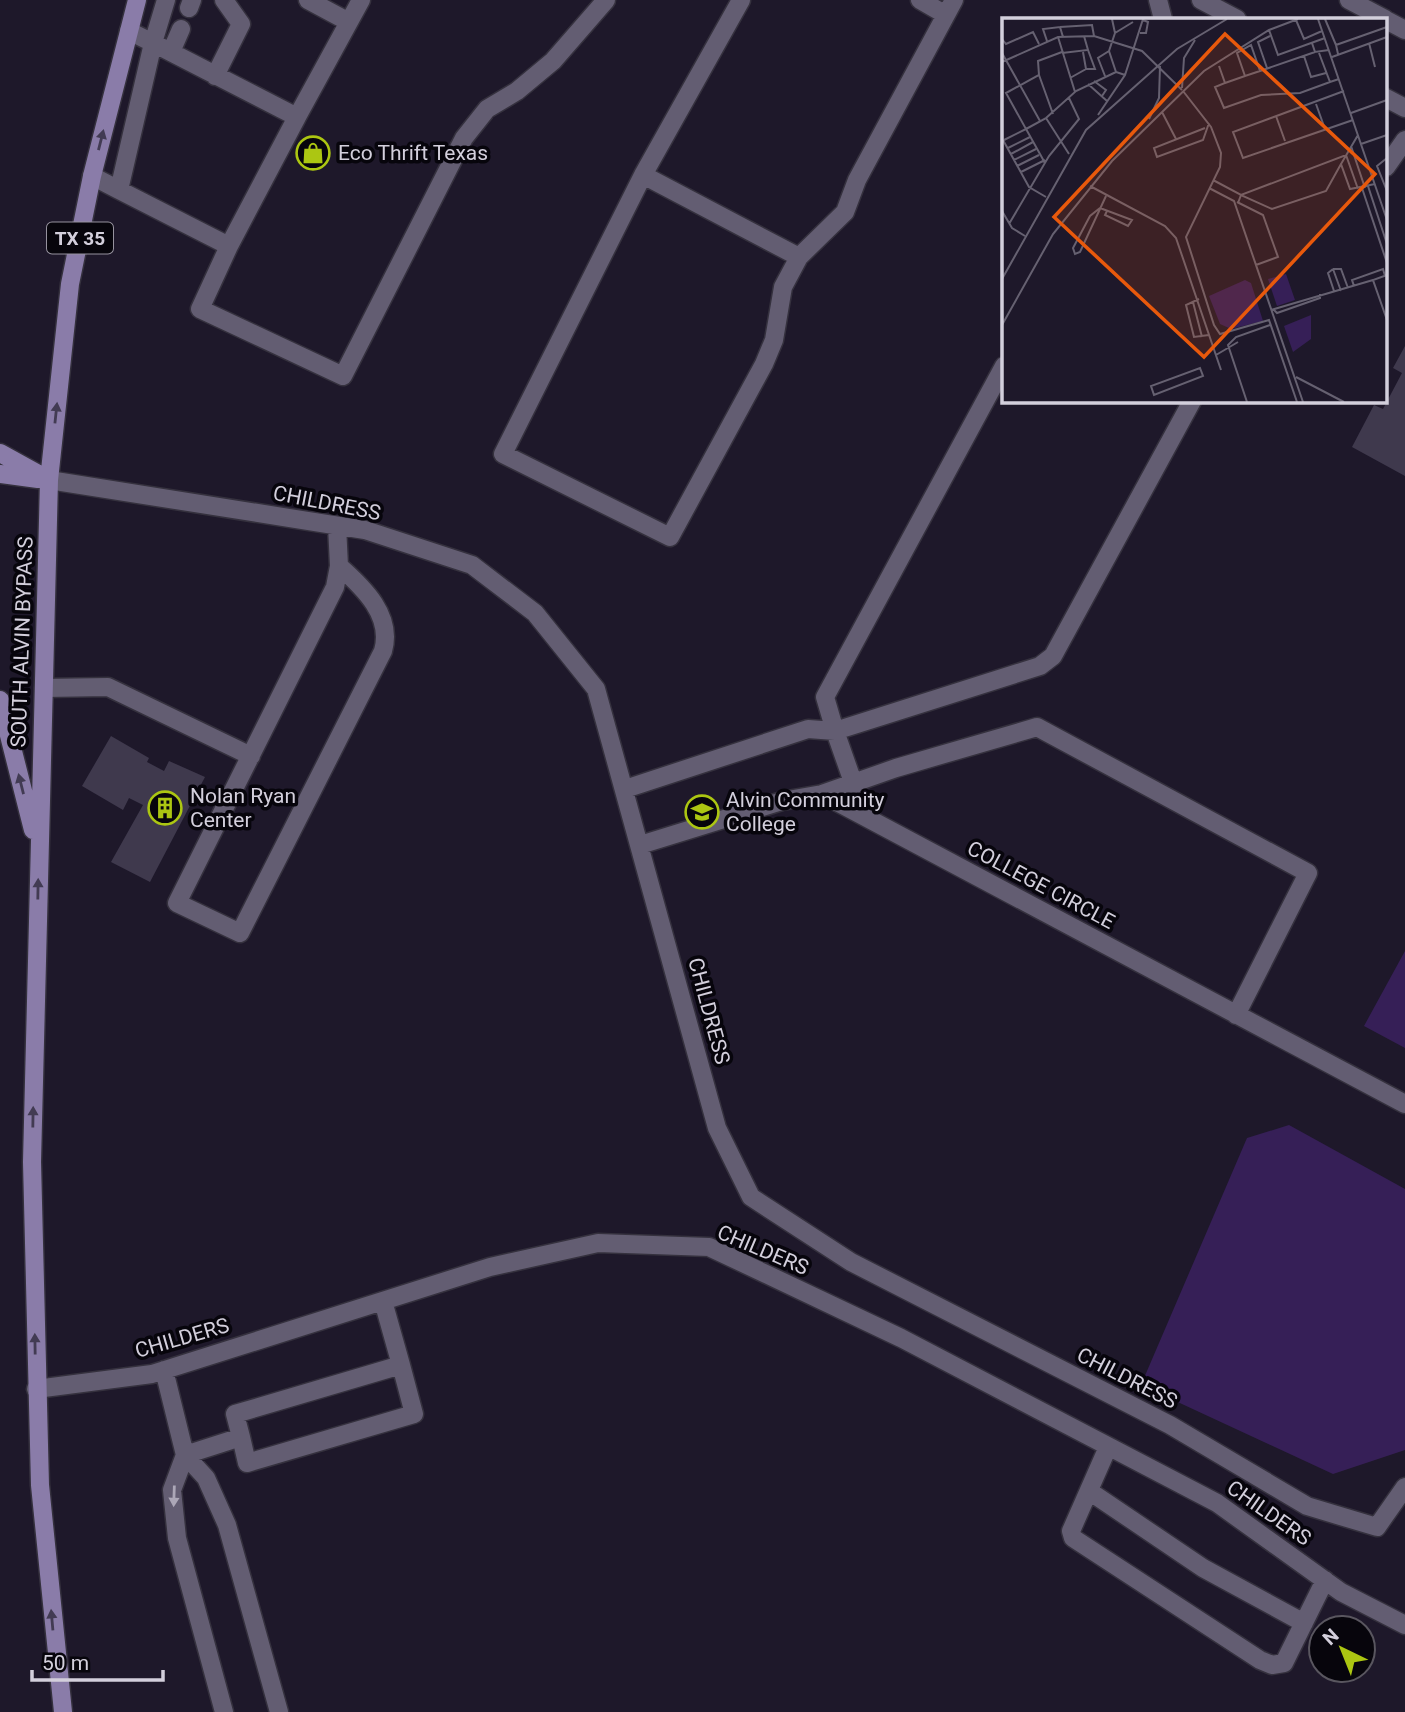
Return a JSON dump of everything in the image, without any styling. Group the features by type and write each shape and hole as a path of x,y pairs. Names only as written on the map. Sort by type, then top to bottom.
{"main road":[{"name":"SOUTH ALVIN BYPASS","path":"63,1712 40,1485 32,1162 49,480 70,284 92,176 137,0"},
{"path":"0,453 49,480"},
{"path":"0,474 49,480"},
{"path":"0,700 38,850"}],"street":[{"path":"119,190 153,43 166,0"},
{"path":"215,76 241,24 224,0"},
{"path":"308,0 349,22"},
{"path":"361,0 229,246 200,309 344,376 464,138 486,109 517,91 553,61 606,0"},
{"path":"741,0 643,175 502,454 670,537 764,364 774,340 783,287 799,257 845,212 857,180 950,7 920,0"},
{"path":"1158,0 1163,18"},
{"path":"1201,0 1235,18"},
{"path":"1349,0 1384,18"},
{"path":"1388,20 1405,30"},
{"path":"171,52 181,29"},
{"path":"129,31 297,117"},
{"path":"1388,99 1405,108"},
{"path":"1388,161 1405,140"},
{"path":"643,175 799,257"},
{"path":"92,176 229,246"},
{"path":"854,785 825,697 1002,370"},
{"path":"625,789 808,729 835,731 1040,666 1053,656 1191,402"},
{"name":"CHILDRESS","path":"49,480 365,530 472,565 535,613 596,689 717,1128 751,1197 851,1262 1170,1425 1307,1506 1377,1527 1405,1487"},
{"path":"337,526 339,566 335,587 177,903 240,933 383,651 388,636 384,621 359,584 339,566"},
{"path":"44,688 108,687 251,756"},
{"path":"640,845 782,801 854,785 896,768 1037,727 1308,873 1236,1014"},
{"name":"COLLEGE CIRCLE","path":"822,794 1405,1104"},
{"name":"CHILDERS","path":"36,1389 164,1370 490,1267 598,1243 709,1247 901,1338 1217,1503 1325,1580 1405,1625"},
{"path":"383,1301 401,1365 414,1414 247,1463 234,1414 401,1365"},
{"path":"164,1370 185,1455 206,1478 226,1525 279,1712"},
{"path":"185,1455 241,1437"},
{"path":"1108,1447 1071,1531 1073,1538 1260,1660 1272,1665 1284,1663 1325,1580"},
{"path":"185,1455 172,1490 177,1538 224,1712"},
{"path":"1089,1491 1203,1568 1304,1623"}],"shaded area":[{"path":"1405,951 1405,1048 1364,1026"},
{"path":"1289,1125 1405,1189 1405,1450 1333,1474 1141,1385 1247,1138"}],"building":[{"path":"1405,346 1405,476 1352,447 1374,405 1383,409 1388,402 1402,373 1393,368"},
{"name":"Nolan Ryan Center","path":"111,736 149,758 147,762 164,771 169,761 205,777 150,882 111,862 143,805 129,798 123,810 82,786"}],"place":[{"name":"Eco Thrift Texas","path":"313,153"},
{"name":"Nolan Ryan Center","path":"165,808"},
{"name":"Alvin Community College","path":"702,812"}]}
